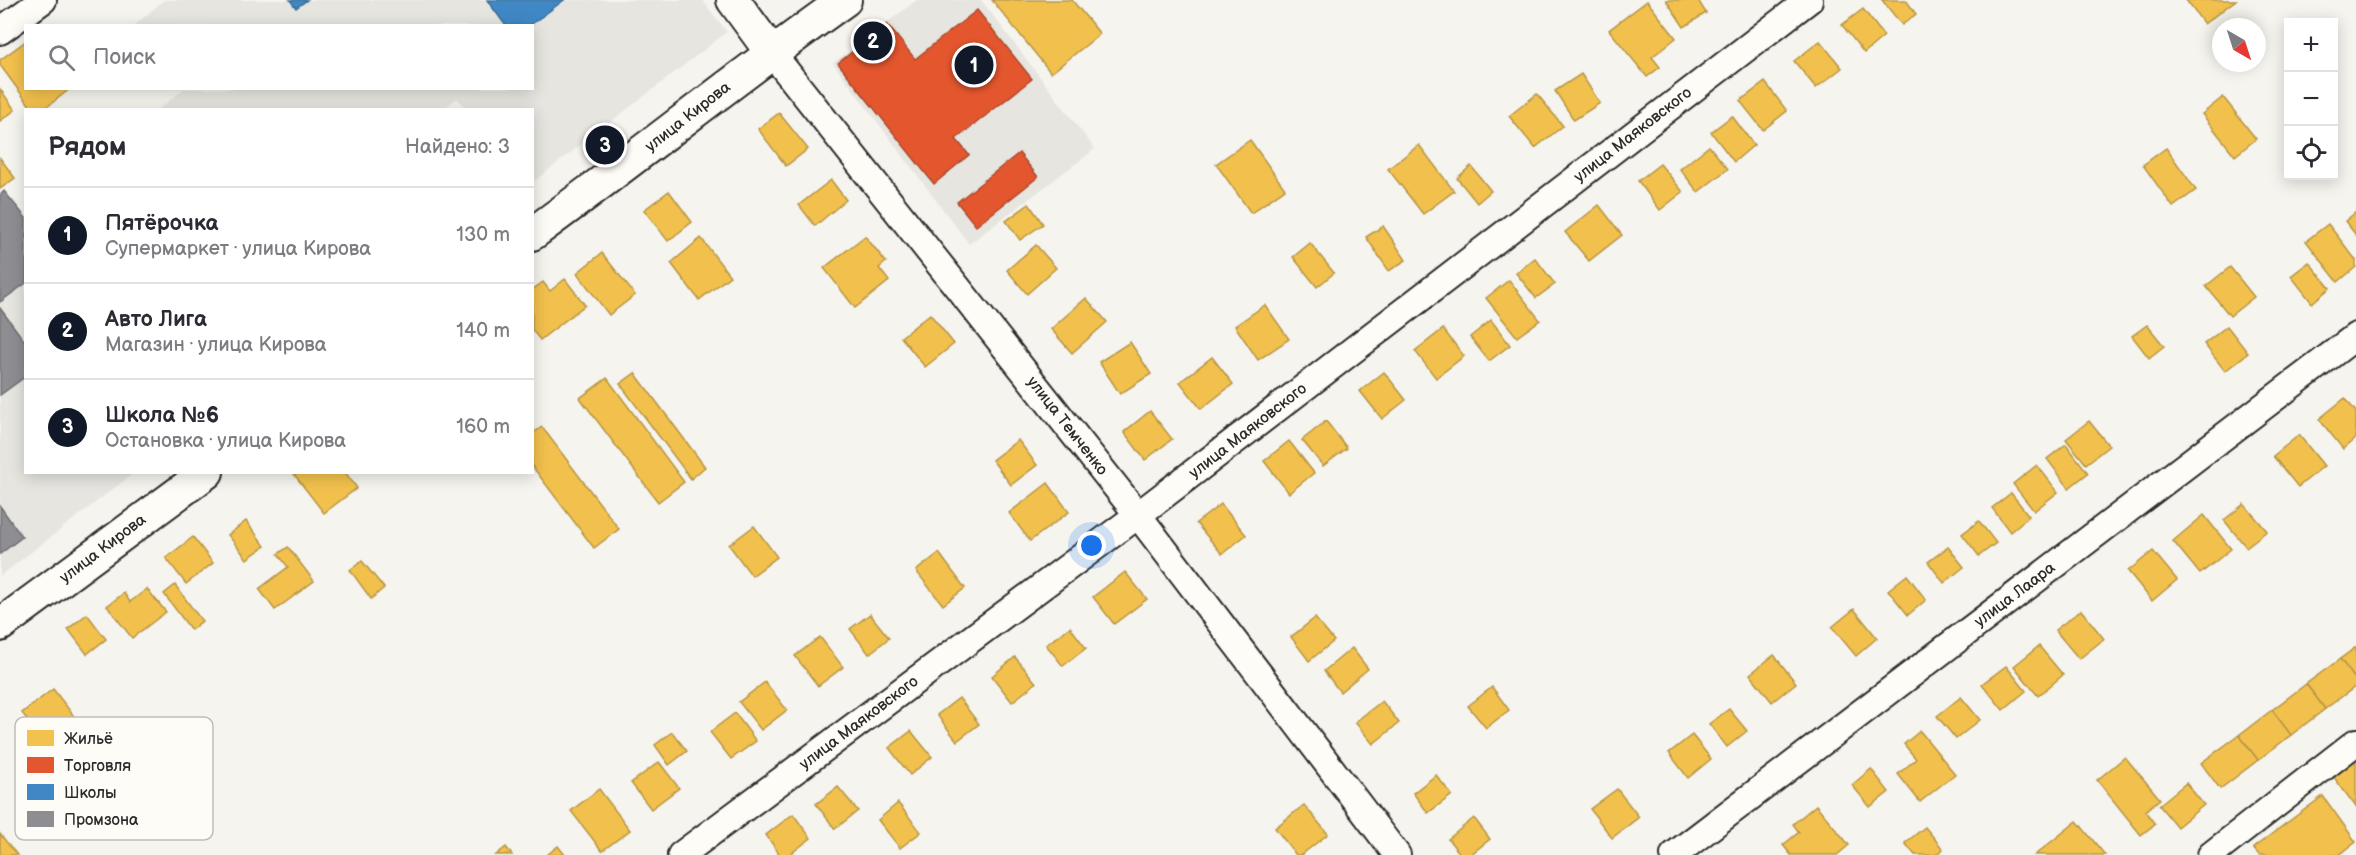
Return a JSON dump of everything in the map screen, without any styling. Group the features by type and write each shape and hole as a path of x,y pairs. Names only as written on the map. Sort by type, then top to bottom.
{"main road":[{"name":"улица Темченко","path":"733,0 771,52"},
{"name":"улица Кирова","path":"534,233 625,166 771,52 845,0"},
{"name":"улица Кирова","path":"0,625 204,474"}],"street":[{"path":"0,31 43,0"},
{"name":"улица Маяковского","path":"681,855 1138,515 1809,0"},
{"name":"улица Темченко","path":"771,52 1138,515 1397,855"},
{"name":"улица Лаара","path":"1674,855 2356,336"},
{"path":"2211,855 2356,742"}],"shaded area":[{"path":"164,0 702,0 727,32 534,181 534,108 465,108 457,98 444,108 160,108 183,90 534,90 534,24 136,24"},
{"path":"917,0 981,0 1095,149 969,244 833,63"},
{"path":"4,191 24,217 24,474 131,474 0,576 0,195"}],"building: Жильё":[{"path":"992,0 1072,0 1100,34 1051,73"},
{"path":"1666,0 1698,0 1706,13 1684,27"},
{"path":"1882,0 1906,0 1916,14 1902,25"},
{"path":"2186,0 2236,0 2212,18 2204,24"},
{"path":"1647,1 1676,38 1652,57 1660,67 1647,77 1609,30"},
{"path":"1863,9 1884,36 1864,53 1842,25"},
{"path":"1820,41 1842,68 1816,88 1794,61"},
{"path":"24,42 24,90 68,90 46,108 32,108 0,65 0,60"},
{"path":"1581,74 1600,103 1574,120 1555,91"},
{"path":"1765,82 1787,111 1763,130 1740,101"},
{"path":"0,89 15,110 0,121"},
{"path":"1537,94 1563,126 1535,148 1509,116"},
{"path":"2223,97 2256,139 2235,156 2202,114"},
{"path":"779,113 808,149 786,166 758,129"},
{"path":"1732,116 1754,145 1734,162 1711,132"},
{"path":"1250,140 1285,189 1251,213 1216,164"},
{"path":"1419,145 1454,191 1423,214 1388,169"},
{"path":"1709,146 1728,169 1698,192 1680,169"},
{"path":"2166,148 2196,190 2173,207 2143,165"},
{"path":"0,158 15,178 0,189"},
{"path":"1660,164 1683,192 1660,210 1638,181"},
{"path":"1471,166 1491,191 1477,203 1457,178"},
{"path":"831,180 846,200 815,226 799,205"},
{"path":"669,191 692,222 668,241 644,210"},
{"path":"1029,204 1043,224 1020,240 1006,221"},
{"path":"1599,205 1622,235 1589,261 1565,232"},
{"path":"2356,212 2356,235 2345,221"},
{"path":"2328,224 2356,260 2356,267 2338,282 2306,241"},
{"path":"1383,226 1406,260 1389,271 1366,237"},
{"path":"865,236 886,262 879,268 889,281 855,308 824,268"},
{"path":"701,238 730,276 699,300 671,263"},
{"path":"1310,243 1334,273 1317,287 1293,257"},
{"path":"1036,245 1056,268 1027,294 1007,270"},
{"path":"602,253 635,295 609,315 577,273"},
{"path":"1535,258 1555,284 1536,298 1516,273"},
{"path":"2309,262 2330,288 2312,303 2291,276"},
{"path":"2230,267 2254,297 2230,316 2206,286"},
{"path":"565,279 585,305 540,340 534,332 534,289 543,282 550,291"},
{"path":"1509,280 1540,320 1517,337 1486,298"},
{"path":"1086,298 1107,322 1072,353 1051,329"},
{"path":"1265,305 1289,339 1258,360 1235,326"},
{"path":"930,314 954,344 925,367 901,337"},
{"path":"1491,320 1510,345 1489,361 1470,337"},
{"path":"2147,325 2164,346 2149,358 2132,336"},
{"path":"2227,326 2248,353 2225,371 2204,344"},
{"path":"1443,329 1464,356 1436,378 1415,351"},
{"path":"1130,342 1151,374 1120,394 1099,362"},
{"path":"1212,357 1233,384 1201,409 1180,382"},
{"path":"1384,372 1406,400 1382,419 1360,391"},
{"path":"635,373 705,467 691,479 620,384"},
{"path":"607,378 684,482 658,502 580,398"},
{"path":"2345,398 2356,412 2356,438 2343,449 2319,419"},
{"path":"1150,411 1172,439 1145,460 1124,432"},
{"path":"1326,421 1347,448 1323,466 1302,440"},
{"path":"2089,421 2109,446 2086,464 2066,439"},
{"path":"542,427 619,529 594,548 534,469 534,433"},
{"path":"2299,435 2324,466 2298,487 2273,456"},
{"path":"1018,440 1037,465 1011,485 992,460"},
{"path":"1289,441 1314,473 1289,493 1264,461"},
{"path":"2066,444 2088,473 2069,488 2047,459"},
{"path":"2037,465 2058,492 2034,511 2013,484"},
{"path":"294,474 346,474 357,488 324,513"},
{"path":"1048,483 1069,512 1030,541 1009,513"},
{"path":"2011,493 2029,516 2010,532 1992,508"},
{"path":"1221,504 1246,535 1222,554 1196,523"},
{"path":"2244,504 2267,531 2246,547 2224,520"},
{"path":"2204,515 2231,549 2200,574 2173,541"},
{"path":"246,521 265,546 247,559 228,535"},
{"path":"1979,521 1996,543 1979,556 1962,534"},
{"path":"754,526 777,557 752,576 729,545"},
{"path":"193,537 213,563 186,584 166,558"},
{"path":"288,547 314,581 275,610 259,589 288,567 278,554"},
{"path":"1948,547 1964,567 1944,583 1928,562"},
{"path":"2153,551 2177,580 2152,601 2128,571"},
{"path":"939,553 965,588 943,605 916,571"},
{"path":"362,561 384,588 371,599 350,570"},
{"path":"1125,572 1147,599 1114,624 1093,597"},
{"path":"1907,575 1926,600 1908,615 1888,590"},
{"path":"175,585 202,621 191,630 164,594"},
{"path":"147,589 166,612 132,638 107,606 124,593 130,602"},
{"path":"1854,609 1877,638 1856,656 1832,627"},
{"path":"2081,610 2104,639 2079,659 2055,630"},
{"path":"87,614 106,639 87,654 68,629"},
{"path":"870,614 889,638 869,654 850,629"},
{"path":"1315,618 1334,641 1309,661 1291,637"},
{"path":"1070,627 1086,648 1063,666 1046,645"},
{"path":"820,637 843,667 818,686 795,656"},
{"path":"2039,646 2063,675 2038,696 2014,666"},
{"path":"2356,647 2356,680 2340,659"},
{"path":"1352,648 1368,669 1340,692 1324,671"},
{"path":"1774,655 1796,683 1772,702 1750,674"},
{"path":"1015,657 1036,683 1012,702 992,676"},
{"path":"2340,659 2356,680 2356,686 2325,709 2306,684"},
{"path":"2006,666 2026,691 2003,710 1982,684"},
{"path":"765,682 787,710 761,730 739,702"},
{"path":"2306,684 2325,709 2291,735 2272,710"},
{"path":"1492,687 1509,710 1486,728 1468,706"},
{"path":"53,689 75,717 25,717 22,713"},
{"path":"1961,697 1980,720 1956,739 1937,716"},
{"path":"959,698 979,724 957,741 937,715"},
{"path":"1382,701 1399,723 1373,744 1355,722"},
{"path":"1729,709 1747,731 1727,747 1709,724"},
{"path":"2272,710 2291,735 2258,760 2239,735"},
{"path":"735,713 756,741 731,759 710,732"},
{"path":"911,731 932,757 910,775 889,748"},
{"path":"1920,731 1955,774 1920,802 1898,774 1916,759 1904,744"},
{"path":"672,732 687,751 669,765 655,745"},
{"path":"1692,735 1711,759 1688,778 1669,753"},
{"path":"2239,735 2258,760 2220,789 2201,763"},
{"path":"2125,757 2160,799 2145,811 2155,824 2141,835 2097,780"},
{"path":"2356,759 2356,807 2333,776"},
{"path":"659,762 679,788 651,809 631,783"},
{"path":"1871,769 1889,792 1870,807 1852,785"},
{"path":"1436,775 1452,795 1428,813 1413,793"},
{"path":"2186,783 2204,805 2177,827 2159,805"},
{"path":"838,787 858,811 835,829 816,804"},
{"path":"599,789 630,830 602,851 571,811"},
{"path":"1617,789 1639,817 1612,838 1590,809"},
{"path":"2323,796 2356,842 2339,855 2259,855 2253,848"},
{"path":"898,803 921,832 900,848 878,820"},
{"path":"1304,805 1328,834 1301,855 1296,855 1275,828"},
{"path":"1816,805 1849,845 1837,855 1791,855 1783,845 1799,832 1793,824"},
{"path":"793,814 811,838 789,855 780,855 766,835"},
{"path":"1474,818 1490,839 1470,855 1461,855 1448,839"},
{"path":"2077,821 2105,855 2035,855"},
{"path":"1925,827 1943,849 1935,855 1915,855 1905,843"},
{"path":"0,834 17,855 0,855"},
{"path":"558,846 565,855 547,855"},
{"path":"506,847 512,855 496,855"}],"building: Торговля":[{"path":"977,10 1032,79 956,139 969,155 934,184 838,63 887,24 915,59"},
{"path":"1019,153 1038,177 976,226 957,202"}],"building: Школы":[{"path":"290,0 307,0 296,8"},
{"path":"487,0 564,0 532,24 505,24"}],"building: Промзона":[{"path":"4,191 24,216 24,284 0,302 0,195"},
{"path":"0,308 24,340 24,377 0,395"},
{"path":"0,506 22,537 0,554"}],"place":[{"name":"Авто Лига","path":"873,41"},
{"name":"Пятёрочка","path":"974,65"},
{"name":"Школа №6","path":"605,145"}]}
